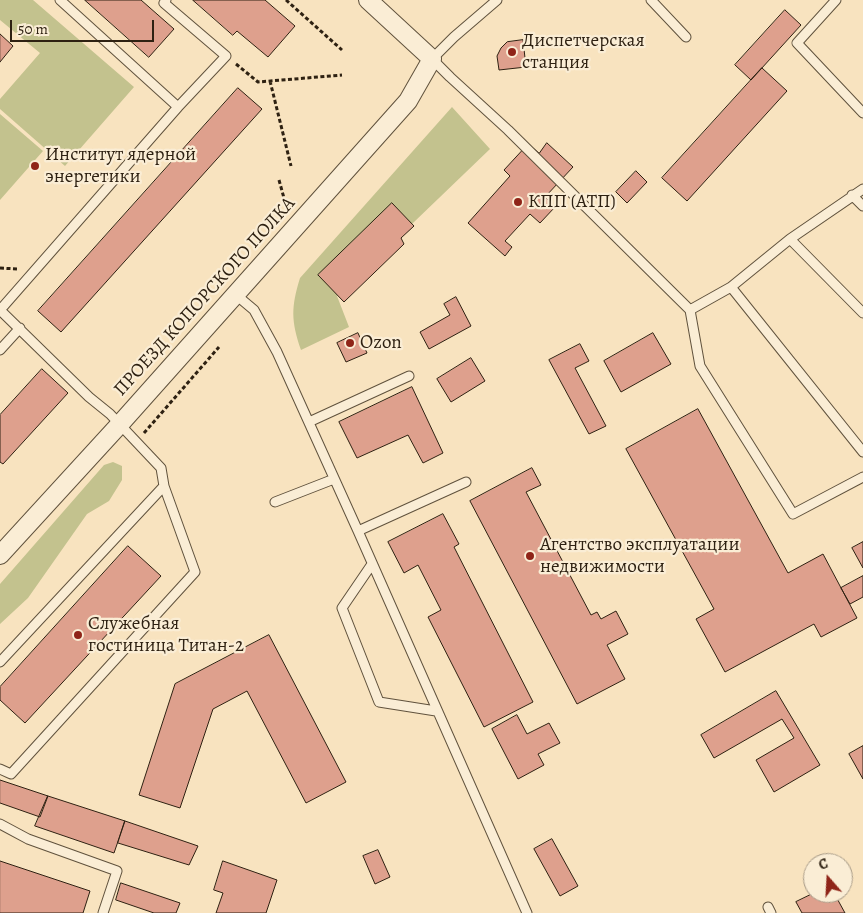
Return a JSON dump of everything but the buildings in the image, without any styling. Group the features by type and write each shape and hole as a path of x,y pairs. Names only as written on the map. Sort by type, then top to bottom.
{"street":[{"path":"368,0 432,59"},
{"name":"ПРОЕЗД КОПОРСКОГО ПОЛКА","path":"0,555 120,424 408,101 432,59"}],"lane":[{"path":"60,0 178,107"},
{"path":"0,769 11,774 195,572 164,486 161,468 120,424 0,310 178,107 226,56 164,3 166,0"},
{"path":"497,0 454,37 432,59 508,130 690,310 700,366 793,514 863,477"},
{"path":"651,0 686,37"},
{"path":"836,0 797,43 863,113"},
{"path":"690,310 731,287 790,240 863,189"},
{"path":"852,195 863,206"},
{"path":"790,240 863,313"},
{"path":"731,287 863,452"},
{"path":"235,294 254,310 266,331 358,531 527,913"},
{"path":"0,350 20,328"},
{"path":"308,422 409,376"},
{"path":"275,502 334,479"},
{"path":"358,531 466,482"},
{"path":"0,662 164,486"},
{"path":"372,564 342,608 379,702 436,711"},
{"path":"0,824 28,839 117,871 103,913"}],"path":[{"path":"286,0 342,50"},
{"path":"226,56 258,82 342,75"},
{"path":"270,81 291,166"},
{"path":"279,180 287,208"},
{"path":"139,439 219,347"}],"shaded area":[{"name":"Институт ядерной энергетики","path":"0,0 33,0 134,87 65,166 0,109 0,99 40,53 0,20"},
{"path":"452,107 490,149 337,296 349,327 301,350 295,331 293,314 300,278"},
{"path":"0,114 43,151 0,200"},
{"path":"113,462 122,466 122,480 109,501 87,514 28,598 0,624 0,584 104,465"}],"place":[{"name":"Диспетчерская станция","path":"512,52"},
{"name":"Институт ядерной энергетики","path":"35,166"},
{"name":"КПП (АТП)","path":"518,202"},
{"name":"Ozon","path":"350,343"},
{"name":"Агентство эксплуатации недвижимости","path":"530,556"},
{"name":"Служебная гостиница Титан-2","path":"78,635"}]}
